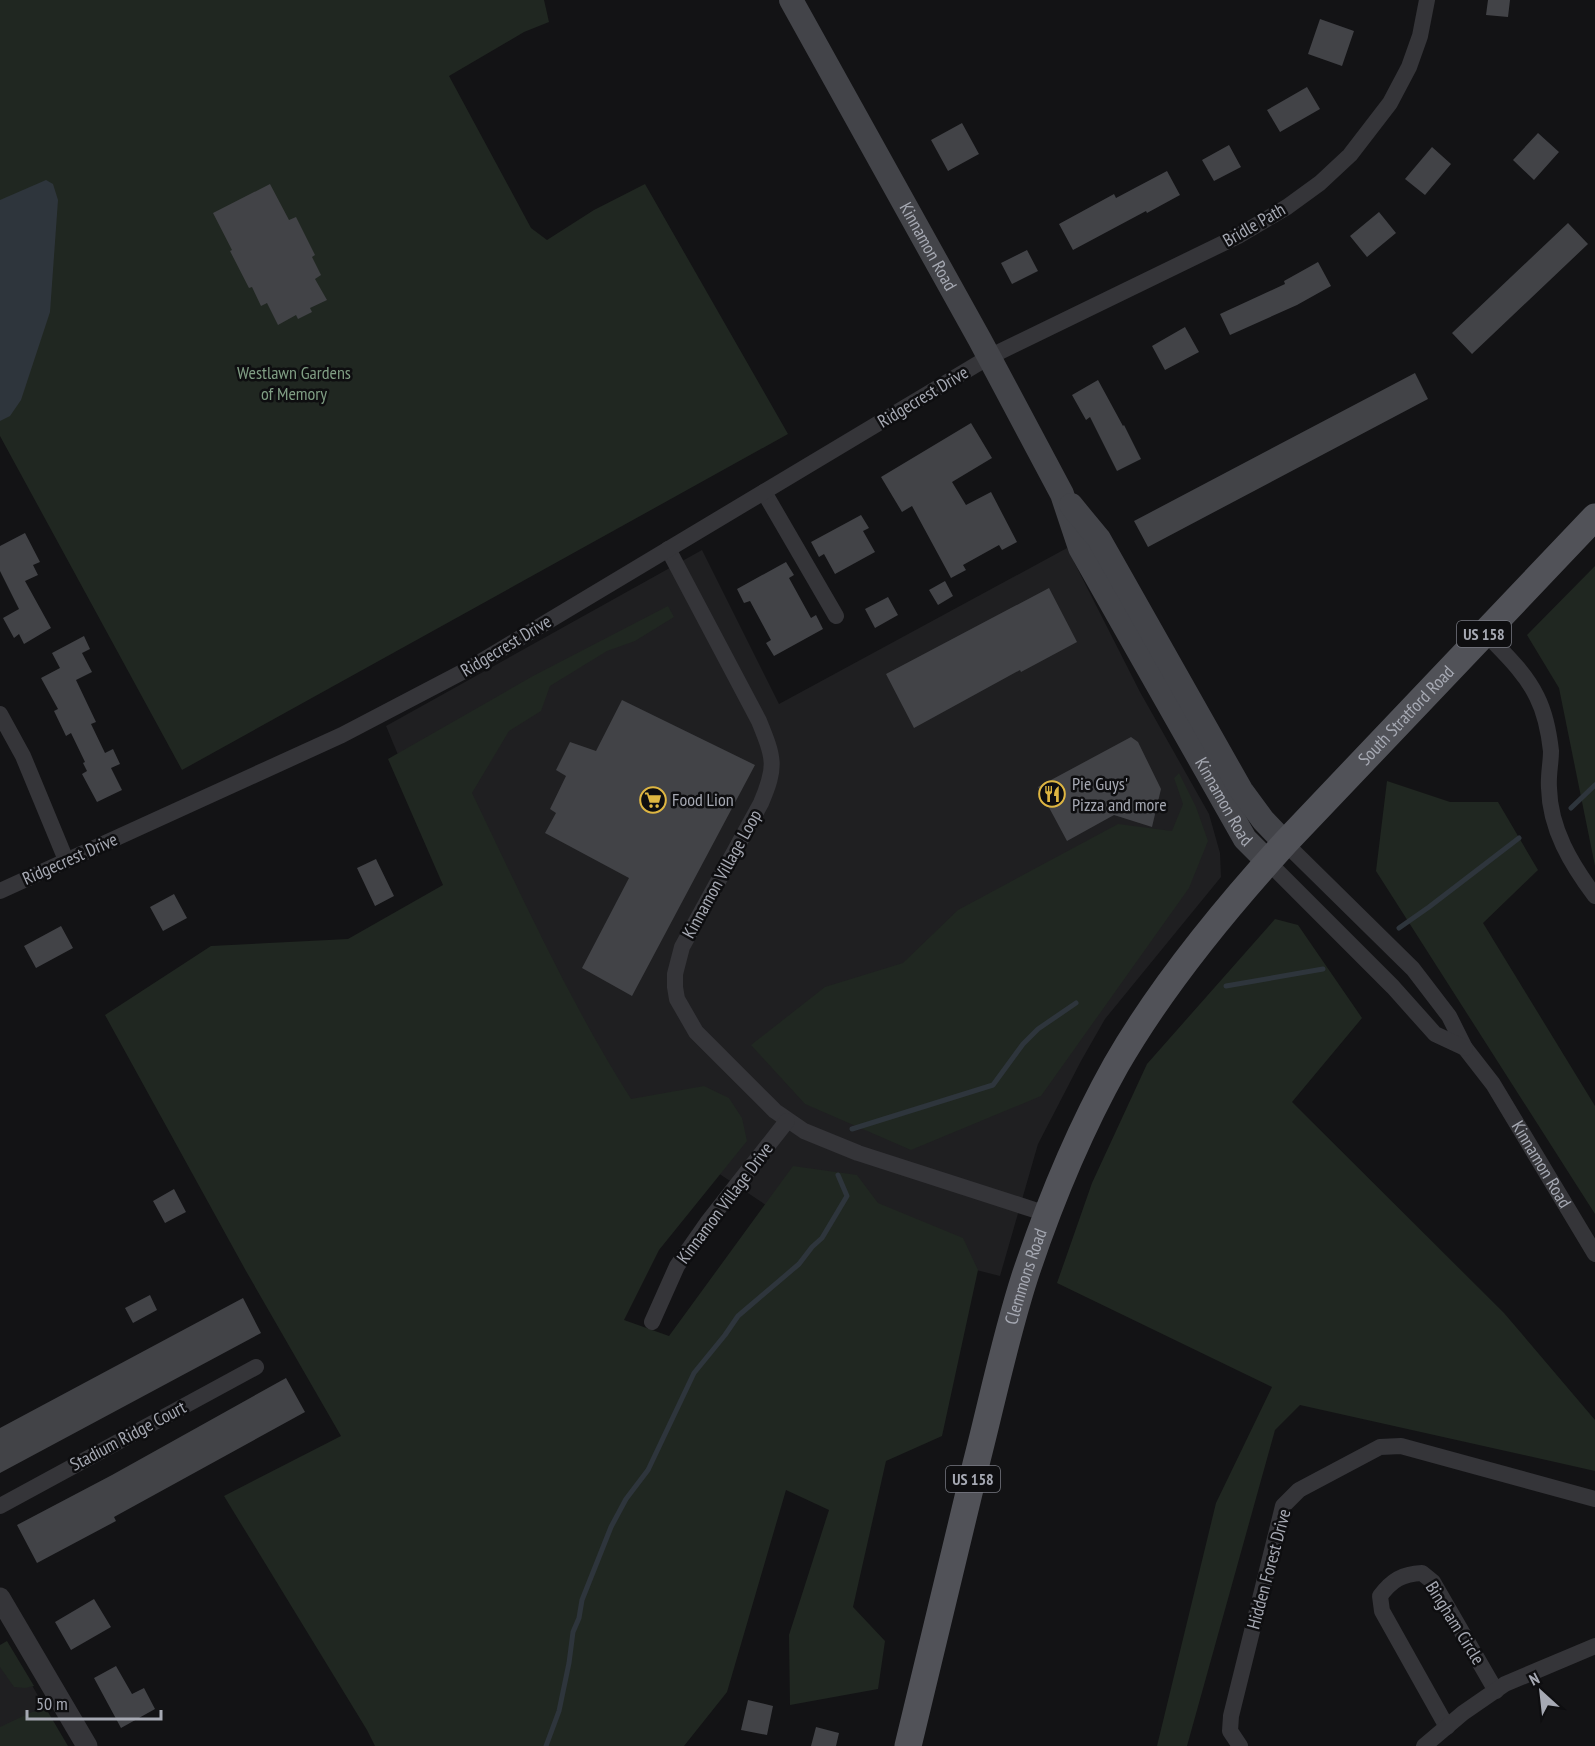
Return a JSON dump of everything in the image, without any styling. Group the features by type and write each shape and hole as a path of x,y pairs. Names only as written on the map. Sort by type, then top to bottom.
{"main road":[{"name":"Kinnamon Road","path":"791,0 989,357 1062,494 1099,539 1242,790 1263,820 1277,853"},
{"name":"South Stratford Road","path":"1277,853 1595,517"},
{"name":"Clemmons Road","path":"908,1746 999,1371 1025,1276 1047,1214 1098,1099 1128,1047 1182,967 1277,853"}],"street":[{"name":"Bridle Path","path":"989,357 1238,236 1287,207 1320,183 1350,155 1390,103 1415,51 1427,0"},
{"name":"Ridgecrest Drive","path":"0,891 219,792 404,703 470,668 989,357"},
{"path":"764,492 836,616"},
{"name":"Kinnamon Village Loop","path":"668,549 759,721 768,744 773,768 761,803 681,947 675,974 677,999 696,1032 787,1121 821,1140 1047,1214"},
{"path":"1485,633 1528,679 1538,700 1551,752 1549,787 1554,824 1577,871 1595,896"},
{"path":"0,714 23,756 66,860"},
{"name":"Kinnamon Road","path":"1277,853 1413,969 1449,1016 1465,1048 1493,1084 1595,1254"},
{"name":"Kinnamon Road","path":"1277,853 1435,1034 1465,1048"},
{"path":"1394,987 1413,969"},
{"name":"Kinnamon Village Drive","path":"652,1322 677,1266 707,1223 787,1121"},
{"name":"Stadium Ridge Court","path":"0,1506 256,1367"},
{"name":"Hidden Forest Drive","path":"1240,1746 1230,1731 1231,1716 1283,1506 1299,1490 1380,1447 1401,1446 1595,1499"},
{"name":"Bingham Circle","path":"1447,1727 1382,1611 1380,1596 1389,1583 1408,1574 1422,1573 1433,1582 1496,1691"},
{"path":"2,1606 87,1746"},
{"path":"1424,1746 1463,1713 1505,1684 1595,1646"}],"shaded area":[{"path":"46,180 53,184 58,200 50,312 21,400 10,416 0,421 0,200"},
{"path":"1067,548 1140,692 1209,814 1220,853 1221,877 1105,1019 1081,1061 1038,1144 1000,1276 794,1224 639,1120 463,910 386,726 702,550 779,704"},
{"path":"7,1642 67,1746 0,1746 0,1646"}],"green space":[{"name":"Westlawn Gardens of Memory","path":"0,0 544,0 549,22 524,32 449,76 531,228 547,240 594,210 645,184 788,434 182,770 0,436"},
{"path":"1595,566 1595,866 1559,688 1527,635"},
{"path":"668,606 674,617 635,641 607,651 550,686 541,711 509,731 472,793 567,987 631,1099 704,1086 729,1098 742,1118 747,1141 659,1250 624,1320 669,1336 793,1166 857,1175 878,1203 963,1238 978,1270 942,1436 886,1461 853,1607 885,1641 878,1689 790,1705 789,1635 829,1510 786,1490 727,1692 684,1746 375,1746 224,1496 341,1436 246,1271 105,1015 211,946 348,939 443,885 388,759 533,676"},
{"path":"1179,773 1196,807 1208,841 1189,888 1041,1096 911,1150 805,1104 751,1045 825,987 903,963 958,910 1118,824 1172,831 1183,804 1174,778"},
{"path":"1387,781 1450,802 1498,802 1538,870 1483,923 1595,1106 1595,1214 1376,871"},
{"path":"1275,919 1298,925 1362,1018 1292,1102 1504,1313 1595,1420 1595,1471 1300,1405 1275,1430 1187,1746 1157,1746 1216,1503 1272,1387 1057,1283 1092,1183 1147,1064"},
{"path":"7,1641 34,1686 14,1687 0,1667 0,1645"},
{"path":"43,1710 48,1712 68,1746 0,1746 0,1727 32,1712"}],"building":[{"path":"1488,0 1510,0 1508,17 1486,15"},
{"path":"1320,19 1354,31 1342,66 1308,54"},
{"path":"1307,87 1320,109 1280,132 1267,110"},
{"path":"962,123 979,154 948,171 931,140"},
{"path":"1538,133 1559,152 1534,180 1513,160"},
{"path":"1229,145 1241,167 1214,181 1202,160"},
{"path":"1432,147 1451,164 1425,195 1405,179"},
{"path":"1167,171 1180,195 1073,250 1059,224 1114,194 1116,198"},
{"path":"270,184 289,220 296,217 315,255 312,257 321,275 315,279 327,300 310,308 312,312 298,319 296,315 278,325 267,303 261,306 252,287 249,288 213,213"},
{"path":"1379,212 1396,233 1367,257 1350,236"},
{"path":"1568,223 1588,244 1472,354 1452,333"},
{"path":"1027,250 1038,271 1012,284 1001,263"},
{"path":"1318,262 1331,286 1297,305 1230,335 1220,314 1285,284 1284,281"},
{"path":"1185,327 1199,352 1165,370 1152,346"},
{"path":"1415,373 1428,399 1148,547 1134,521"},
{"path":"1098,380 1141,459 1117,471 1090,417 1086,420 1072,395"},
{"path":"971,423 992,458 952,482 966,505 991,492 1017,542 1002,550 999,545 963,565 966,570 951,578 912,506 902,512 881,477"},
{"path":"861,515 869,528 863,531 875,552 835,574 824,554 819,557 811,542"},
{"path":"25,533 40,562 33,565 38,575 25,581 51,628 24,644 19,634 14,638 3,618 19,609 0,571 0,546"},
{"path":"786,562 794,575 789,578 811,618 816,615 823,629 774,656 766,643 771,640 750,601 744,603 737,589"},
{"path":"945,581 953,596 938,605 929,590"},
{"path":"1049,588 1077,642 1021,672 1020,670 914,728 886,674"},
{"path":"888,597 898,615 875,628 865,609"},
{"path":"84,636 90,649 82,653 92,672 76,680 96,722 91,724 105,753 113,749 120,764 111,768 122,790 97,802 82,774 87,771 83,763 85,762 71,733 66,736 54,711 58,709 41,678 60,668 52,653"},
{"path":"622,700 755,765 632,996 582,968 629,878 545,833 556,813 550,809 566,776 556,770 570,742 596,751"},
{"path":"1131,737 1138,742 1161,789 1152,827 1114,815 1067,841 1038,787"},
{"path":"376,859 394,896 375,906 357,868"},
{"path":"174,894 187,918 163,931 150,907"},
{"path":"61,926 73,948 36,968 24,946"},
{"path":"174,1189 186,1212 165,1223 153,1201"},
{"path":"150,1295 157,1310 133,1323 125,1308"},
{"path":"243,1298 261,1333 0,1473 0,1428"},
{"path":"286,1378 305,1412 114,1517 116,1521 37,1563 17,1525"},
{"path":"94,1599 111,1627 71,1650 55,1622"},
{"path":"116,1666 132,1694 144,1688 155,1709 121,1728 94,1678"},
{"path":"748,1700 773,1706 767,1735 741,1730"},
{"path":"816,1727 839,1733 836,1746 811,1746"}],"waterway":[{"path":"1571,808 1595,785"},
{"path":"1399,928 1519,838"},
{"path":"1226,986 1323,969"},
{"path":"852,1129 993,1085 1023,1044 1038,1029 1076,1003"},
{"path":"546,1746 559,1711 573,1632 579,1618 582,1600 611,1527 626,1499 648,1470 694,1373 738,1316 799,1264 822,1238 847,1196 838,1175"}],"place":[{"name":"Pie Guys' Pizza and more","path":"1052,794"},
{"name":"Food Lion","path":"653,800"}]}
